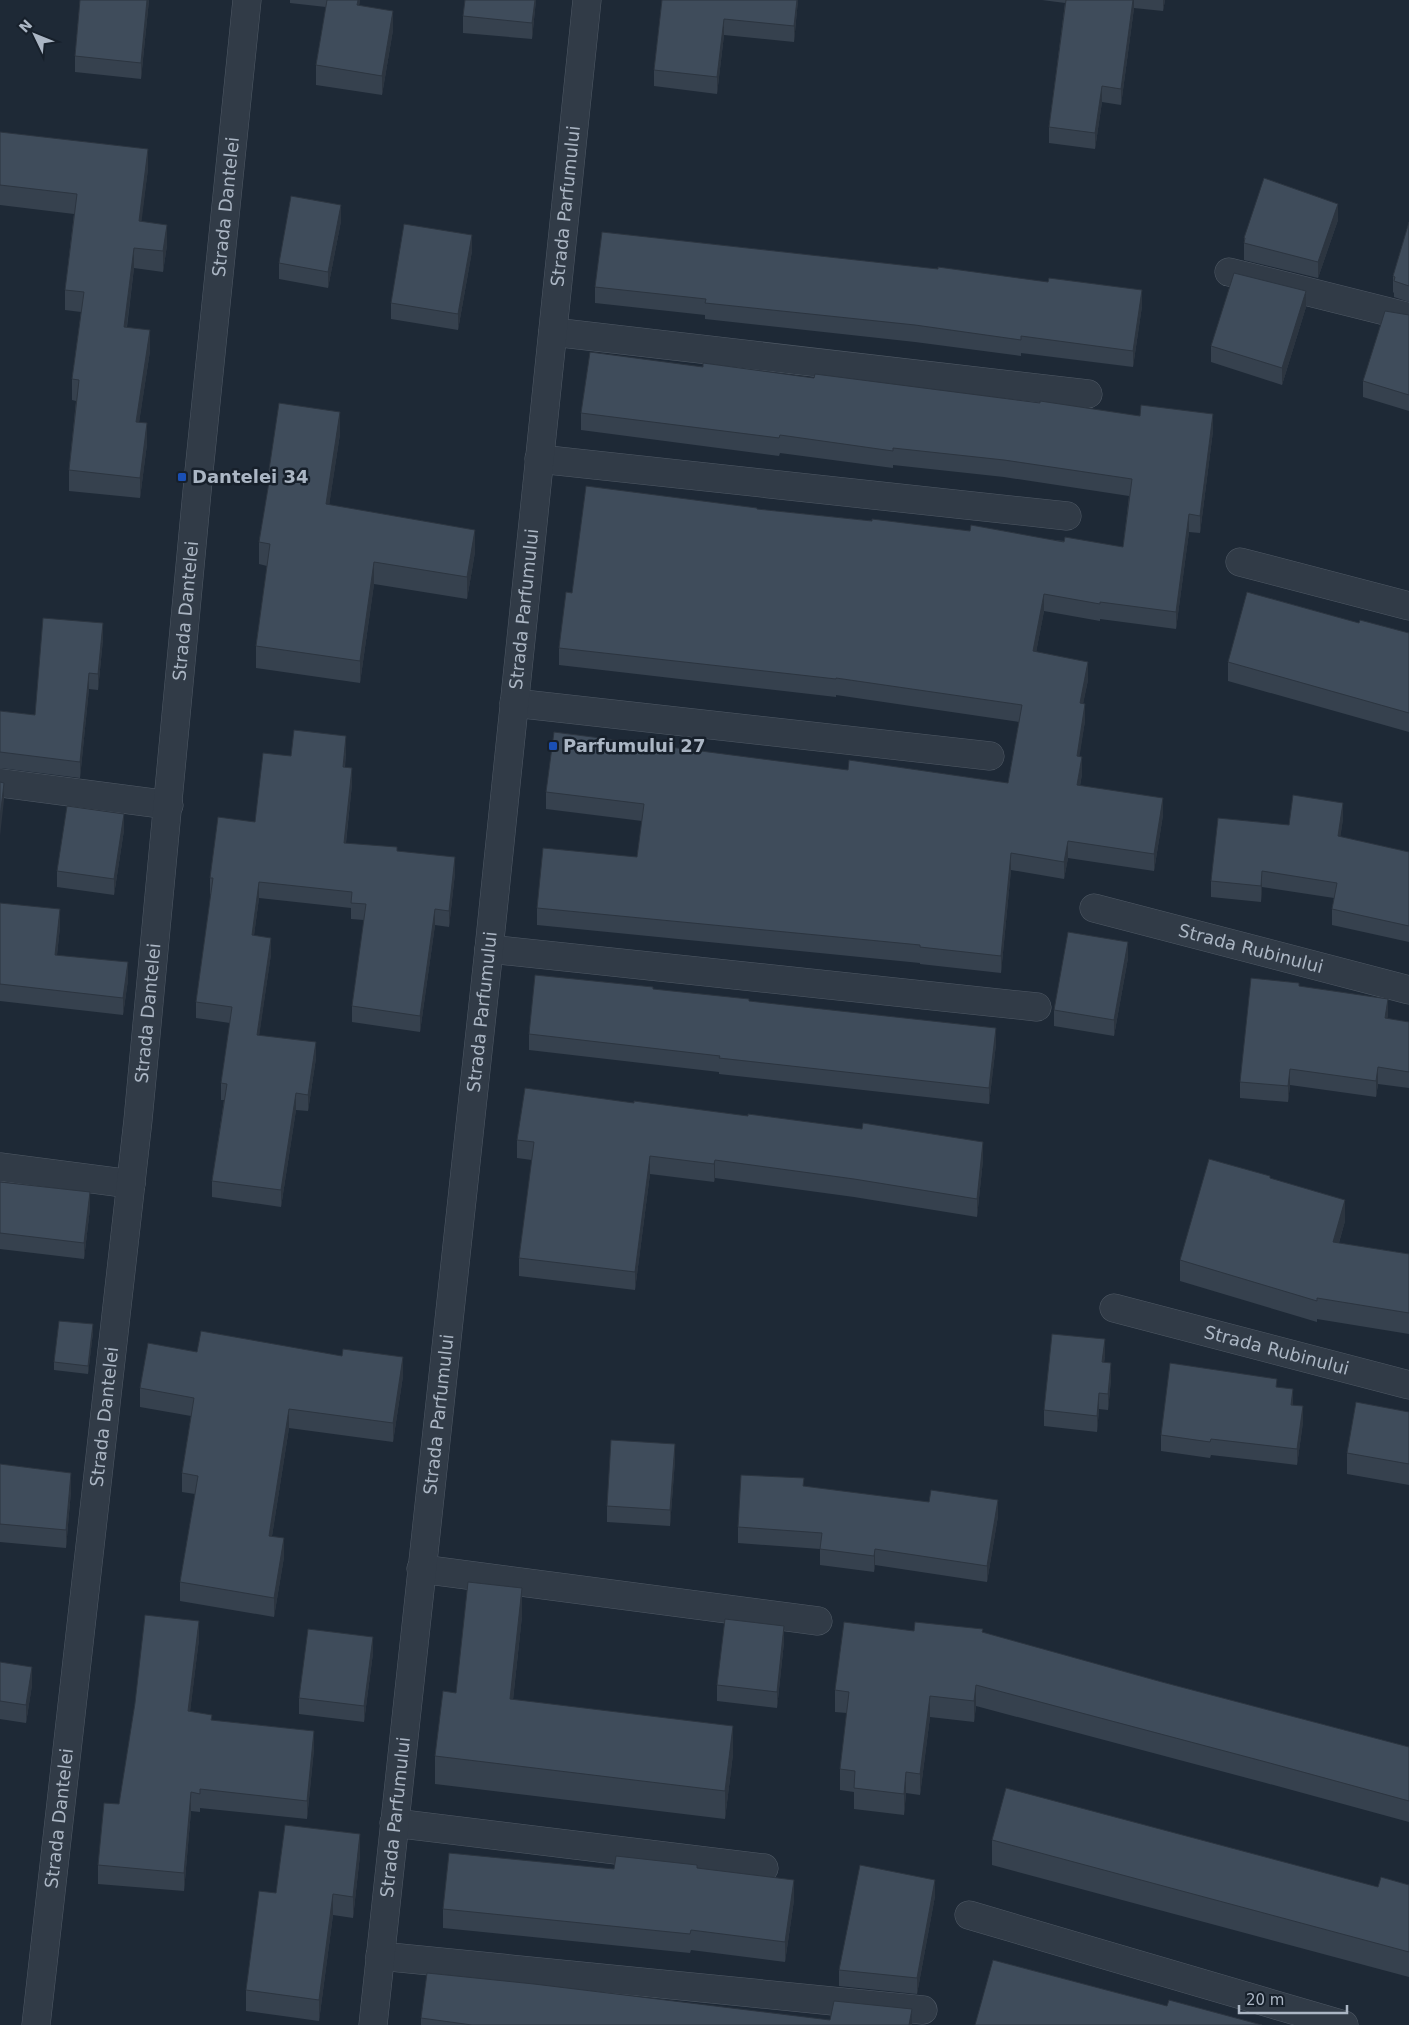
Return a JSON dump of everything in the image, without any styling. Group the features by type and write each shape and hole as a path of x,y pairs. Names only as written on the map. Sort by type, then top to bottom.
{"street":[{"name":"Strada Dantelei","path":"36,2025 131,1184 169,805 198,481 209,390 247,0"},
{"name":"Strada Parfumului","path":"373,2025 489,949 587,0"},
{"path":"1229,272 1409,317"},
{"path":"553,332 1088,394"},
{"path":"539,459 1067,516"},
{"path":"1240,562 1409,606"},
{"path":"514,702 990,756"},
{"path":"0,784 169,805"},
{"name":"Strada Rubinului","path":"1094,908 1409,990"},
{"path":"489,949 1036,1007"},
{"path":"0,1167 131,1184"},
{"name":"Strada Rubinului","path":"1114,1308 1409,1385"},
{"path":"421,1569 818,1621"},
{"path":"394,1823 764,1868"},
{"path":"969,1915 1344,2025"},
{"path":"380,1956 923,2010"}],"building":[{"path":"80,0 147,0 141,63 75,56"},
{"path":"327,0 358,0 357,5 393,11 382,76 316,65"},
{"path":"465,0 535,0 532,23 463,16"},
{"path":"662,0 797,0 794,26 724,19 717,77 654,70"},
{"path":"1066,0 1133,0 1121,89 1102,86 1095,133 1049,127"},
{"path":"0,132 148,149 139,221 167,225 163,251 134,248 124,327 150,330 136,422 147,423 140,478 69,470 79,380 72,379 84,292 65,290 77,194 0,185"},
{"path":"1264,178 1338,204 1318,262 1244,243"},
{"path":"291,196 341,205 328,272 279,263"},
{"path":"1409,222 1409,286 1394,281 1395,277 1393,276"},
{"path":"404,224 472,235 458,314 391,303"},
{"path":"602,232 938,269 938,267 1048,282 1049,278 1142,290 1133,351 1021,336 1021,340 915,325 705,303 706,299 595,287"},
{"path":"1234,273 1306,291 1282,368 1211,346"},
{"path":"1385,311 1409,315 1409,395 1363,381"},
{"path":"590,352 703,367 703,363 814,378 815,374 1040,403 1040,401 1140,416 1141,405 1213,414 1200,516 1189,514 1176,612 1100,602 1100,604 1044,594 1033,651 1088,662 1080,703 1085,704 1077,756 1082,757 1077,785 1163,798 1154,854 1068,841 1064,862 1011,853 1001,956 920,947 920,945 537,908 543,848 637,857 644,804 546,792 554,732 848,770 849,760 1008,783 1022,705 836,678 559,648 566,592 572,593 586,486 757,509 872,521 872,519 970,531 971,525 1064,542 1065,537 1123,547 1132,479 1004,460 893,448 893,451 780,435 779,438 581,413"},
{"path":"279,403 340,412 326,504 475,530 467,577 374,562 360,661 256,646 270,544 259,542 271,470 269,470"},
{"path":"1247,592 1359,623 1360,620 1409,633 1409,713 1228,662"},
{"path":"43,618 103,623 98,674 89,673 80,762 0,752 0,711 35,715"},
{"path":"294,730 346,736 343,767 352,768 344,843 397,847 397,851 455,857 449,911 435,909 420,1016 352,1006 366,904 351,903 352,892 259,882 252,935 271,938 257,1035 316,1042 308,1095 296,1093 281,1190 212,1181 227,1084 221,1083 232,1007 196,1002 213,878 210,878 218,817 255,822 263,753 291,756"},
{"path":"0,782 4,783 0,818"},
{"path":"1293,795 1343,803 1338,836 1409,852 1409,926 1332,909 1337,883 1262,871 1261,886 1211,881 1218,818 1289,825"},
{"path":"67,806 124,814 114,879 57,871"},
{"path":"0,903 60,909 55,955 128,962 123,998 0,984"},
{"path":"1068,932 1128,942 1114,1020 1054,1010"},
{"path":"535,975 653,987 653,989 749,999 749,1001 996,1028 989,1088 719,1058 720,1056 529,1034"},
{"path":"1251,978 1299,983 1299,986 1388,999 1385,1018 1409,1022 1409,1072 1378,1067 1376,1081 1290,1069 1288,1086 1240,1082"},
{"path":"525,1088 634,1103 634,1101 862,1129 863,1123 983,1142 977,1199 854,1179 715,1160 714,1164 650,1156 635,1272 519,1258 534,1142 517,1140"},
{"path":"1209,1159 1345,1200 1333,1242 1409,1254 1409,1313 1317,1298 1317,1301 1180,1260"},
{"path":"0,1182 90,1192 84,1243 0,1233"},
{"path":"59,1321 93,1324 88,1366 54,1362"},
{"path":"201,1331 342,1356 343,1349 403,1357 393,1423 289,1409 269,1536 284,1538 274,1598 180,1582 198,1476 182,1473 194,1398 140,1388 148,1343 197,1352"},
{"path":"1052,1334 1105,1339 1102,1362 1111,1363 1108,1394 1099,1393 1097,1416 1044,1410"},
{"path":"1170,1363 1277,1379 1276,1387 1293,1389 1291,1405 1303,1406 1297,1449 1211,1439 1210,1442 1161,1435"},
{"path":"1356,1402 1409,1412 1409,1464 1347,1453"},
{"path":"611,1440 675,1444 670,1510 607,1506"},
{"path":"0,1464 71,1473 66,1530 0,1524"},
{"path":"741,1475 804,1478 803,1486 929,1502 931,1490 998,1500 987,1566 875,1549 874,1556 820,1549 822,1533 738,1527"},
{"path":"468,1582 522,1588 510,1699 733,1726 725,1791 435,1756 443,1691 456,1693"},
{"path":"145,1615 199,1621 188,1711 212,1715 211,1720 314,1731 307,1801 200,1789 200,1794 191,1792 184,1873 98,1865 104,1803 119,1804 135,1703"},
{"path":"725,1619 784,1626 777,1692 717,1685"},
{"path":"844,1622 914,1631 915,1622 983,1629 982,1632 1162,1682 1409,1747 1409,1801 976,1685 974,1701 930,1696 920,1774 906,1772 904,1794 854,1788 855,1771 840,1769 849,1692 835,1690"},
{"path":"308,1629 373,1637 364,1706 299,1698"},
{"path":"0,1662 32,1667 26,1705 0,1701"},
{"path":"1006,1788 1378,1887 1381,1877 1409,1885 1409,1952 992,1840"},
{"path":"285,1825 360,1834 353,1897 333,1894 319,2000 246,1990 259,1891 276,1893"},
{"path":"449,1853 614,1869 616,1856 697,1865 697,1868 794,1880 785,1942 691,1930 690,1934 443,1909"},
{"path":"860,1865 935,1880 917,1978 839,1970"},
{"path":"993,1960 1167,2006 1169,2000 1262,2025 975,2025"},
{"path":"427,1973 830,2020 834,2001 912,2009 909,2025 472,2025 421,2018"}],"place":[{"name":"Dantelei 34","path":"182,477"},
{"name":"Parfumului 27","path":"553,746"}]}
